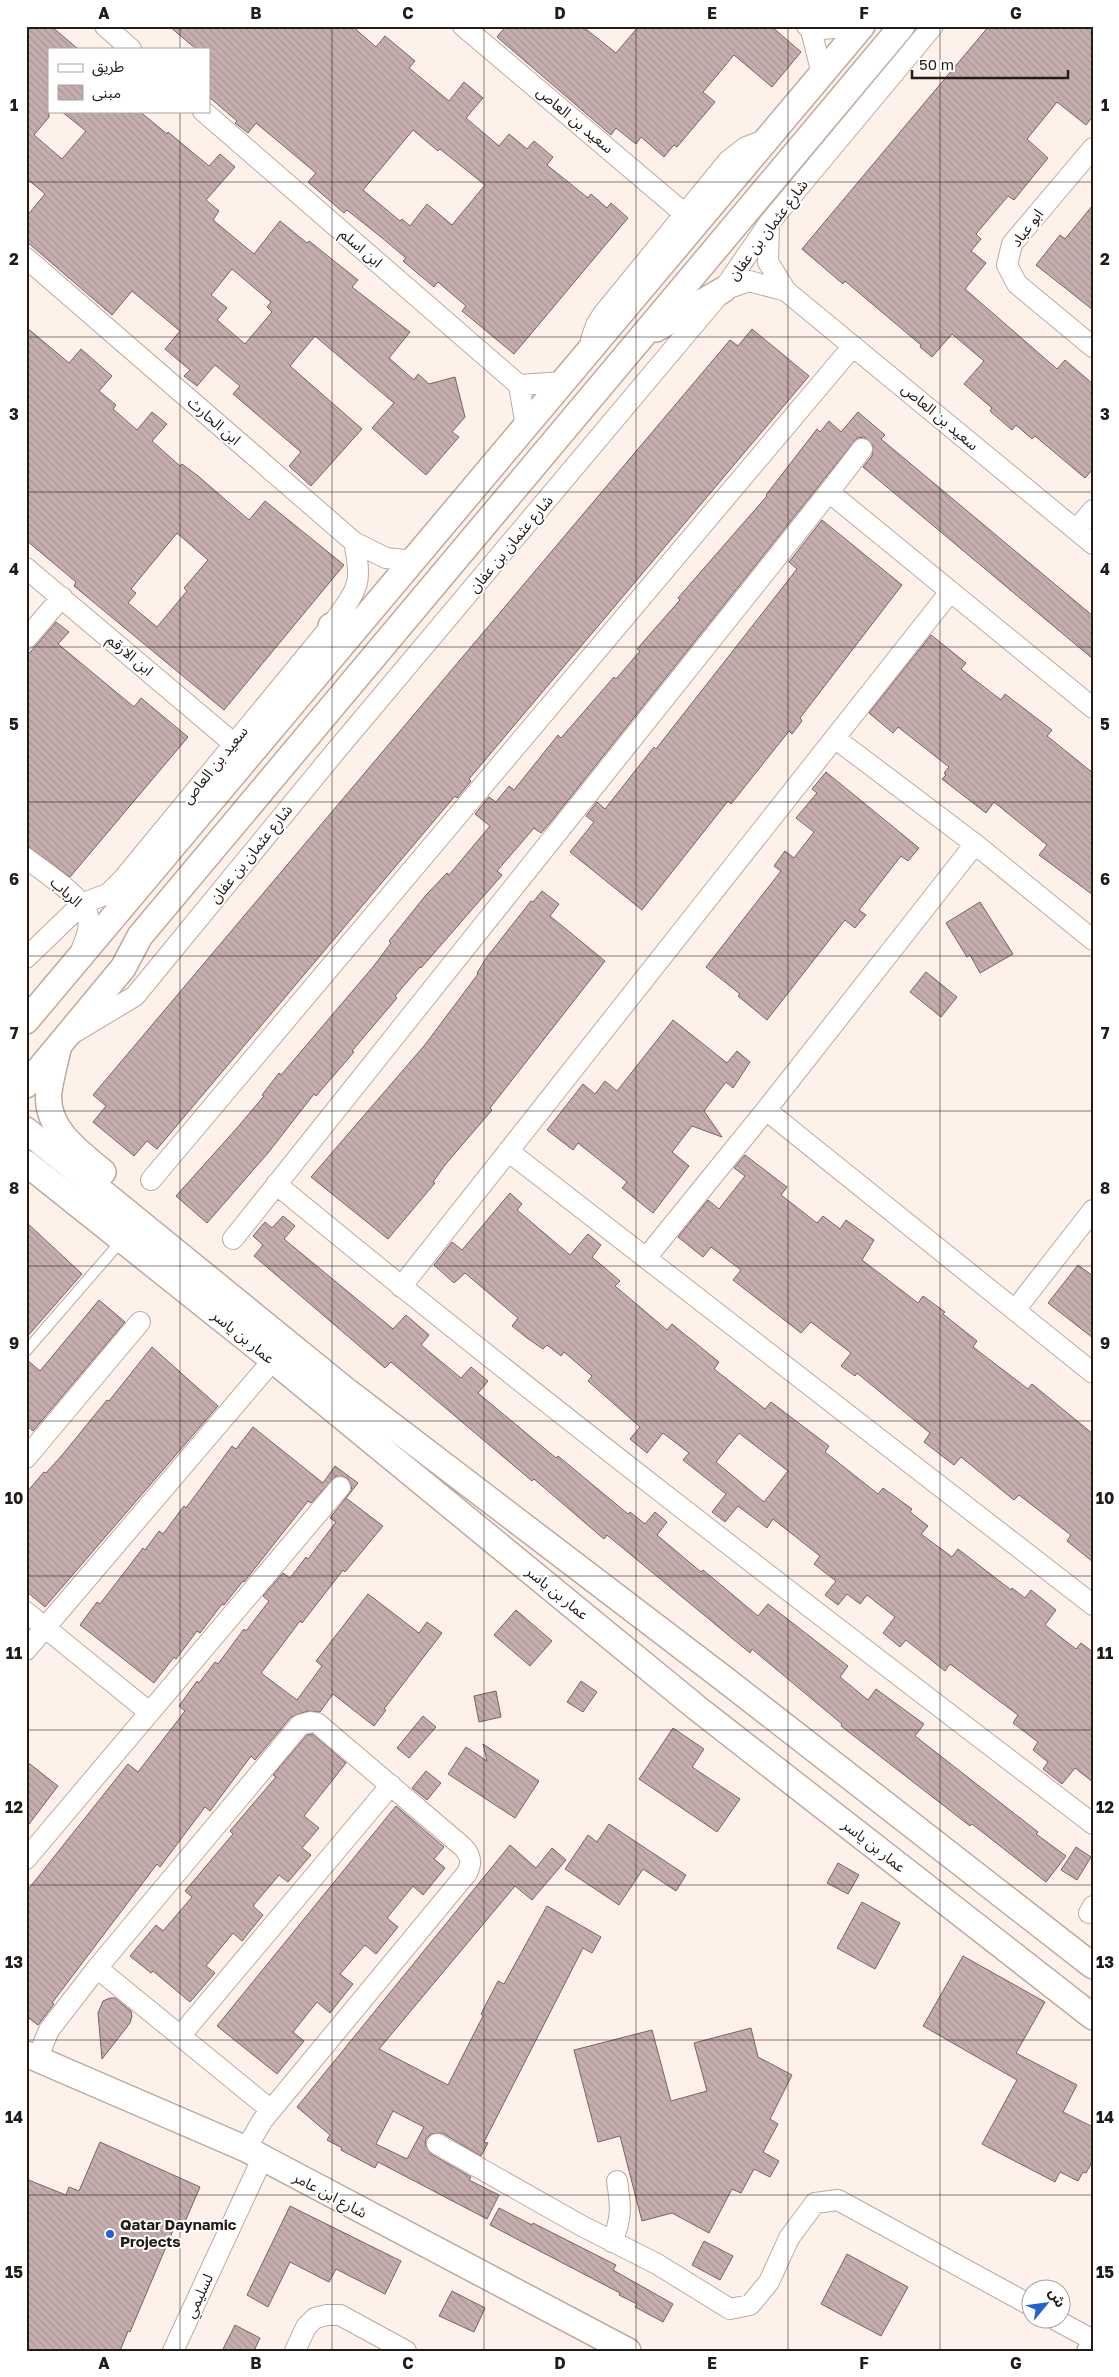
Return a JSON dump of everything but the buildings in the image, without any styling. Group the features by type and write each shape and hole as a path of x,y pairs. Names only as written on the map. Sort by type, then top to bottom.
{"street":[{"path":"105,26 130,48"},
{"name":"سعيد بن العاص","path":"463,26 686,215"},
{"path":"822,74 809,28 855,26"},
{"path":"26,1021 862,26"},
{"name":"شارع عثمان بن عفان","path":"26,1085 123,968 146,928 902,26"},
{"name":"شارع عثمان بن عفان","path":"63,1041 135,996 335,752 723,290 769,223 933,26"},
{"name":"ابن اسلم","path":"204,112 518,385"},
{"path":"590,352 591,338 600,319 736,153 756,142 767,139"},
{"name":"ابو عباد","path":"1093,148 1012,244 1007,265 1017,284 1093,347"},
{"name":"سعيد بن العاص","path":"769,223 768,262 786,290 1093,544"},
{"name":"ابن الحارث","path":"26,258 354,542 386,558 413,561"},
{"name":"سعيد بن العاص","path":"723,290 749,281 786,290"},
{"path":"641,338 723,290"},
{"path":"151,1180 853,346"},
{"path":"526,427 518,385 564,382"},
{"path":"233,1239 862,449"},
{"path":"829,492 1093,708"},
{"path":"1076,530 1093,510"},
{"name":"سعيد بن العاص","path":"26,958 83,903 108,894 122,879 331,626 356,590 360,569 354,542"},
{"name":"ابن الارقم","path":"26,568 233,743"},
{"path":"401,1286 836,739 950,592"},
{"path":"26,639 62,598"},
{"path":"331,626 363,620"},
{"path":"836,739 975,844 1093,940"},
{"path":"646,1258 766,1110 975,844"},
{"name":"الرباب","path":"26,858 83,903 88,916 88,931 76,963"},
{"path":"122,879 150,872"},
{"path":"63,1041 48,1094 52,1118 61,1135 299,1333 348,1392"},
{"path":"766,1110 1093,1373"},
{"name":"عمار بن ياسر","path":"26,1130 348,1392 723,1678 1093,1966"},
{"path":"508,1151 1093,1606"},
{"name":"عمار بن ياسر","path":"26,1163 272,1360 697,1708 1093,2017"},
{"path":"276,1184 401,1286 720,1539 1093,1824"},
{"path":"1015,1310 1093,1210"},
{"path":"26,1458 140,1322"},
{"path":"26,1650 272,1360"},
{"path":"26,1859 340,1487"},
{"path":"26,1612 149,1712"},
{"name":"لسليمي","path":"32,2056 48,2030 97,1968 300,1725 311,1722 317,1723 467,1851 471,1862 470,1868 262,2121 254,2154 173,2351"},
{"path":"181,2035 391,1785"},
{"path":"97,1968 271,2110"},
{"name":"شارع ابن عامر","path":"32,2056 254,2154 628,2351"},
{"path":"437,2144 612,2242 657,2264 730,2309 750,2305 769,2282 789,2238 814,2203 838,2200 1022,2301"},
{"path":"612,2242 620,2224 617,2182"},
{"path":"296,2351 306,2327 315,2318 327,2315 340,2315 406,2351"},
{"path":"1072,2329 1093,2340"},
{"path":"1090,2351 1093,2347"}],"lane":[{"path":"26,1351 122,1240"}],"place":[{"name":"Qatar Daynamic Projects","path":"110,2234"}]}
